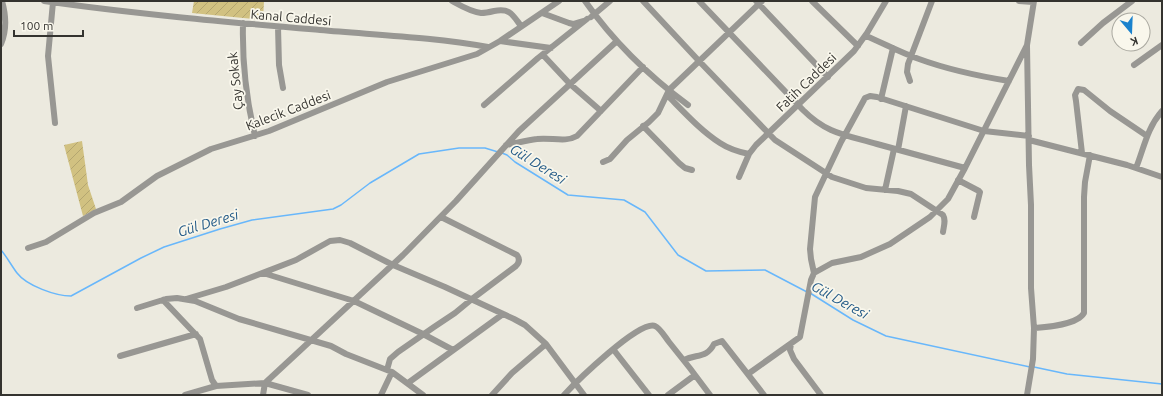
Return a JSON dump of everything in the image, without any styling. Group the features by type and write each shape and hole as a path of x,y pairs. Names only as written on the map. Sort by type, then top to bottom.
{"street":[{"path":"1,44 5,32 5,14 2,1"},
{"name":"Kanal Caddesi","path":"44,1 243,24 445,41 488,47"},
{"path":"452,1 466,8 482,13 502,10 509,12 513,14 521,26"},
{"name":"Kalecik Caddesi","path":"28,248 46,242 94,213 121,202 157,176 193,157 211,149 269,131 387,82 470,56 500,41 559,1"},
{"path":"585,1 617,41 695,122 720,143 736,151 749,154"},
{"path":"484,105 542,55 610,1"},
{"path":"643,1 768,133 794,153 826,173 851,184 866,188 898,191 911,194 938,210 943,215 945,218 943,232"},
{"path":"699,1 811,118 820,124 845,136 965,168"},
{"path":"812,1 858,46"},
{"name":"Fatih Caddesi","path":"739,177 749,154 756,145 828,77 858,46 866,36 886,1"},
{"path":"910,81 907,72 908,64 932,1"},
{"path":"1018,1 1033,2 1027,44 1031,205 1031,288 1034,328 1033,359 1027,395"},
{"path":"1081,43 1103,23 1132,1"},
{"path":"53,2 48,56 55,123"},
{"path":"603,162 610,159 627,140 658,113 668,93 759,2 828,77"},
{"path":"542,13 573,24 587,19"},
{"name":"Çay Sokak","path":"243,24 245,85 255,136"},
{"path":"278,27 279,65 284,88"},
{"path":"866,36 911,56 943,67 971,75 1009,81"},
{"path":"500,41 551,48"},
{"path":"263,395 265,383 393,265 441,217 519,131 617,41"},
{"path":"814,272 832,262 861,257 890,244 924,221 948,200 1027,44"},
{"path":"1134,65 1162,45"},
{"path":"881,98 894,48"},
{"path":"542,55 570,84 601,111"},
{"path":"505,146 523,141 539,139 566,140 577,136 643,67"},
{"path":"1082,153 1075,95 1078,89 1084,90 1110,111 1147,136"},
{"path":"668,93 688,105"},
{"path":"748,374 800,337 811,280 814,272 810,259 813,202 864,98 870,96 881,98 984,131 1029,138 1136,168 1162,177"},
{"path":"885,190 906,106"},
{"path":"1136,168 1147,136 1153,123 1162,111"},
{"path":"644,126 679,163 685,168 692,170"},
{"path":"1034,328 1071,322 1082,317 1084,313 1084,197 1090,155"},
{"path":"958,180 980,192 974,217"},
{"path":"381,395 390,371 390,359 423,334 455,314 519,263 517,255 441,217"},
{"path":"186,299 226,287 263,273 296,260 330,241 340,240 350,243 393,265 472,299 526,325 546,344 584,395"},
{"path":"263,273 354,301 453,350"},
{"path":"137,308 163,300 177,298 195,301 239,319 332,346 346,354 390,371 423,395"},
{"path":"163,300 201,341 212,380 216,386"},
{"path":"408,383 503,314"},
{"path":"564,395 575,383 613,349 633,333 650,325 655,326 659,330 710,395"},
{"path":"120,356 196,334"},
{"path":"684,360 697,355 705,354 714,344 722,341 764,395"},
{"path":"492,395 512,373 546,344"},
{"path":"791,344 790,350 794,359 821,395"},
{"path":"613,349 649,395"},
{"path":"668,395 695,375"},
{"path":"185,395 216,386 265,383 308,395"}],"shaded area":[{"path":"194,1 264,1 263,20 192,13"},
{"path":"82,141 88,185 96,209 83,216 64,145"}],"waterway":[{"name":"Gül Deresi","path":"1,250 17,273 28,282 50,292 71,296 164,247 252,220 333,209 341,205 370,183 419,154 459,148 485,148 498,152"},
{"name":"Gül Deresi","path":"502,153 568,195 624,200 645,212 678,255 706,271 765,270 807,292"},
{"name":"Gül Deresi","path":"810,293 853,320 886,336 1030,367"},
{"name":"Gül Deresi","path":"1034,367 1067,374 1162,384"}]}
